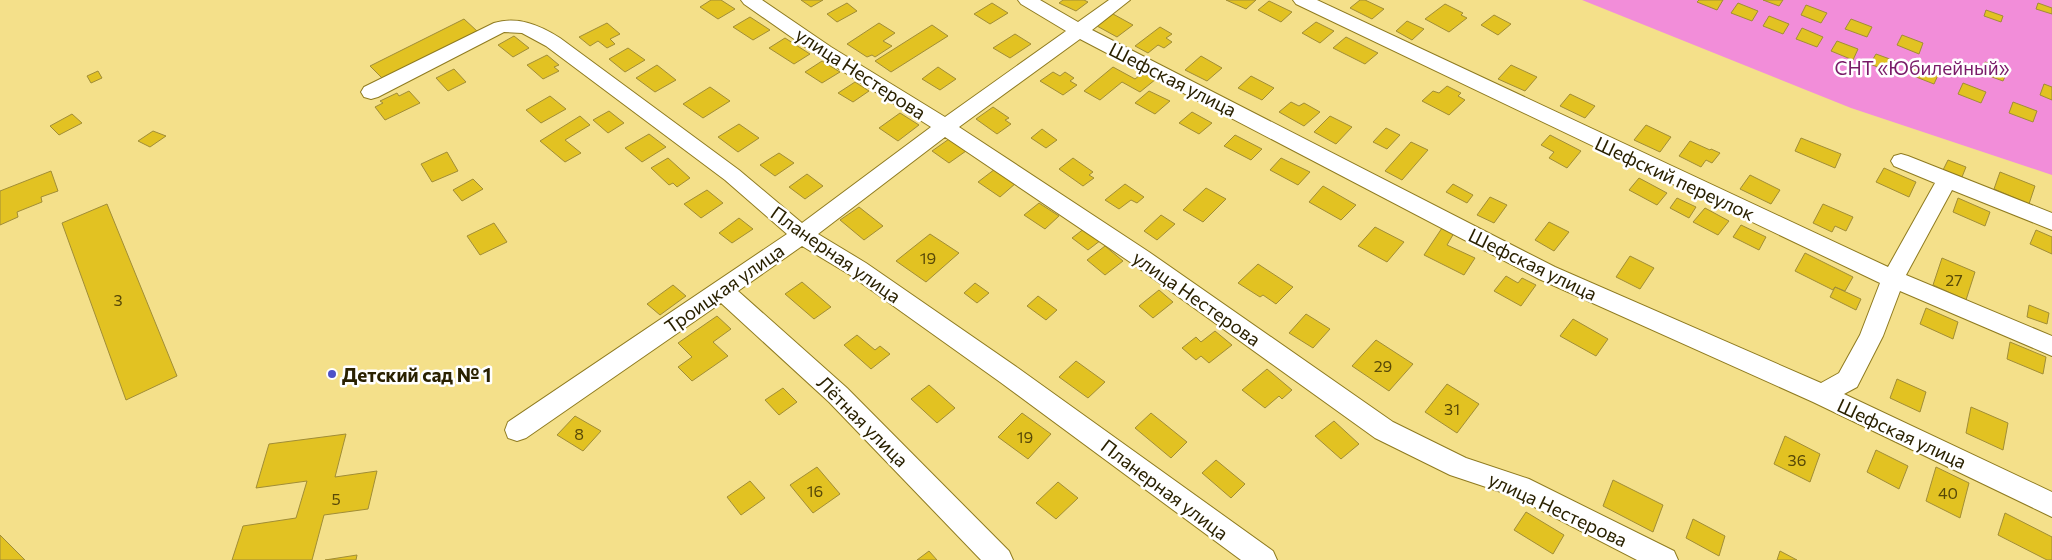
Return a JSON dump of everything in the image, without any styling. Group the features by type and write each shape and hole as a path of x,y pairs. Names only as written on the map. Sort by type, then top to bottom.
{"street":[{"name":"улица Нестерова","path":"750,0 1141,258 1384,430 1459,467 1520,488 1664,560"},
{"name":"Шефская улица","path":"1027,0 1079,31 1547,273 1822,395 2052,505"},
{"name":"Троицкая улица","path":"517,430 802,235 945,127 1121,0"},
{"name":"Шефский переулок","path":"1302,0 1893,279 2052,346"},
{"name":"Планерная улица","path":"371,92 500,27 518,25 537,32 732,176 802,235 858,269 1009,375 1263,560"},
{"path":"1901,161 2052,222"},
{"path":"1822,395 1848,380 1871,336 1893,279 1947,180"},
{"name":"Лётная улица","path":"721,289 838,395 999,560"}],"green space":[{"name":"СНТ «Юбилейный»","path":"1582,0 2052,0 2052,175 1851,108"}],"building":[{"path":"711,0 721,0 735,9 718,19 700,7"},
{"path":"801,0 823,0 811,7"},
{"path":"1063,0 1084,0 1088,2 1076,11 1059,3"},
{"path":"1226,0 1256,0 1246,9"},
{"path":"1360,0 1365,0 1384,9 1372,19 1350,8"},
{"path":"1699,0 1723,0 1717,10 1697,2"},
{"path":"1763,0 1783,0 1779,6"},
{"path":"1269,1 1292,12 1281,22 1258,10"},
{"path":"847,3 857,11 837,22 827,14"},
{"path":"992,3 1008,13 990,24 974,14"},
{"path":"1738,3 1758,11 1752,21 1731,13"},
{"path":"2038,3 2052,8 2052,14 2036,9"},
{"path":"1445,4 1463,13 1461,15 1467,18 1449,32 1425,19"},
{"path":"1806,5 1827,13 1821,23 1801,15"},
{"path":"1986,10 2003,16 2001,22 1984,16"},
{"path":"1113,14 1133,25 1117,37 1097,26"},
{"path":"1494,15 1511,24 1498,35 1481,25"},
{"path":"1769,16 1789,24 1783,34 1763,26"},
{"path":"750,17 770,30 753,40 733,27"},
{"path":"464,19 477,31 383,79 370,66"},
{"path":"1851,19 1872,27 1867,37 1845,29"},
{"path":"1407,21 1424,29 1412,40 1396,31"},
{"path":"1316,22 1334,31 1320,43 1302,33"},
{"path":"607,23 620,34 610,39 615,44 607,48 598,41 590,46 579,37"},
{"path":"879,23 895,33 883,41 892,46 875,57 872,55 867,57 847,44"},
{"path":"932,25 948,36 891,72 875,61"},
{"path":"1160,27 1172,34 1166,38 1172,42 1164,48 1158,45 1148,53 1135,46"},
{"path":"1802,28 1823,37 1817,47 1796,39"},
{"path":"1015,34 1031,44 1010,58 993,48"},
{"path":"1902,35 1923,43 1919,54 1897,45"},
{"path":"514,36 529,48 513,57 498,45"},
{"path":"1346,37 1378,53 1365,64 1333,48"},
{"path":"785,38 810,54 794,64 769,48"},
{"path":"1837,41 1858,49 1853,60 1831,51"},
{"path":"628,48 645,60 625,72 609,59"},
{"path":"1876,54 1898,62 1892,73 1870,64"},
{"path":"547,55 559,65 554,67 559,71 543,79 527,65"},
{"path":"1201,56 1222,68 1207,81 1185,70"},
{"path":"822,61 840,72 822,83 805,72"},
{"path":"1985,62 2008,70 2003,81 1981,73"},
{"path":"657,65 676,80 655,92 636,78"},
{"path":"1511,65 1537,77 1525,91 1498,79"},
{"path":"1916,65 1939,73 1934,84 1911,75"},
{"path":"938,67 956,79 940,90 922,79"},
{"path":"1113,67 1135,79 1144,72 1156,79 1140,92 1122,82 1100,100 1084,91"},
{"path":"454,69 466,82 448,91 436,78"},
{"path":"98,71 102,78 91,83 87,76"},
{"path":"1053,72 1060,76 1065,72 1074,78 1070,81 1077,85 1063,95 1040,81"},
{"path":"1251,76 1274,88 1262,100 1238,88"},
{"path":"855,82 869,91 853,102 838,93"},
{"path":"1963,83 1986,92 1981,103 1958,94"},
{"path":"2044,84 2052,87 2052,100 2040,95"},
{"path":"1447,86 1461,93 1458,96 1465,100 1449,115 1422,101 1433,91 1439,93"},
{"path":"710,87 730,101 703,118 683,104"},
{"path":"409,91 420,103 385,120 375,107 383,103 380,101 397,93 399,96"},
{"path":"1149,91 1170,101 1155,114 1135,103"},
{"path":"1570,94 1595,106 1585,118 1560,106"},
{"path":"550,96 566,109 541,123 526,110"},
{"path":"1291,102 1299,106 1304,103 1320,112 1304,126 1279,112"},
{"path":"2013,102 2037,111 2033,122 2009,113"},
{"path":"993,107 1009,118 1005,120 1011,124 997,134 976,119"},
{"path":"609,111 624,123 608,133 593,120"},
{"path":"1192,112 1212,123 1199,134 1179,123"},
{"path":"900,113 919,125 898,141 879,128"},
{"path":"72,114 82,123 59,135 50,126"},
{"path":"580,116 590,125 565,140 581,153 565,162 540,141"},
{"path":"1330,116 1352,127 1336,144 1314,132"},
{"path":"739,124 759,138 738,152 718,137"},
{"path":"1646,125 1671,137 1660,152 1634,140"},
{"path":"1386,128 1400,135 1387,149 1373,142"},
{"path":"1042,129 1057,140 1046,148 1031,138"},
{"path":"153,131 166,136 150,147 138,141"},
{"path":"649,134 666,147 642,162 625,148"},
{"path":"1235,135 1262,149 1251,160 1224,146"},
{"path":"1550,135 1581,151 1567,168 1549,158 1554,152 1541,145"},
{"path":"1801,138 1841,154 1835,168 1795,151"},
{"path":"949,139 966,151 949,163 932,151"},
{"path":"1690,141 1720,153 1712,163 1706,160 1701,167 1679,156"},
{"path":"1411,142 1428,150 1402,180 1385,171"},
{"path":"447,152 458,171 432,182 421,164"},
{"path":"779,153 794,163 775,176 760,165"},
{"path":"668,158 690,178 677,187 673,183 669,185 651,168"},
{"path":"1073,158 1093,172 1089,175 1094,178 1083,186 1059,169"},
{"path":"1281,158 1310,172 1298,185 1270,170"},
{"path":"1948,160 1966,167 1962,177 1943,170"},
{"path":"1884,168 1916,182 1909,197 1876,182"},
{"path":"995,169 1016,183 1000,197 978,182"},
{"path":"51,171 58,191 41,197 42,202 17,212 18,217 0,225 0,191"},
{"path":"2000,172 2035,186 2029,204 1994,189"},
{"path":"807,174 823,186 805,199 789,187"},
{"path":"1750,175 1780,190 1771,204 1740,189"},
{"path":"1639,178 1667,193 1657,205 1629,190"},
{"path":"473,179 483,189 462,201 453,190"},
{"path":"1125,184 1144,197 1137,203 1131,200 1119,209 1105,200"},
{"path":"1453,184 1473,195 1467,203 1446,192"},
{"path":"1323,186 1356,205 1341,220 1309,202"},
{"path":"1206,188 1226,199 1203,222 1183,210"},
{"path":"707,190 723,203 701,218 684,204"},
{"path":"1490,197 1507,205 1494,223 1477,215"},
{"path":"1677,198 1696,207 1689,218 1670,208"},
{"path":"1958,198 1990,212 1985,226 1953,212"},
{"path":"1039,203 1059,216 1045,229 1024,215"},
{"path":"107,204 177,376 126,400 62,223"},
{"path":"1823,204 1853,217 1846,231 1835,226 1832,232 1813,223"},
{"path":"859,207 883,226 864,240 840,220"},
{"path":"1705,208 1729,221 1718,235 1693,222"},
{"path":"1161,215 1175,224 1157,240 1144,231"},
{"path":"739,218 753,229 732,243 719,233"},
{"path":"1549,222 1569,232 1554,251 1535,240"},
{"path":"494,223 507,242 480,255 467,236"},
{"path":"1089,225 1105,237 1088,250 1072,238"},
{"path":"1741,225 1766,237 1759,250 1733,237"},
{"path":"1375,227 1404,242 1387,262 1358,246"},
{"path":"1442,228 1454,233 1447,245 1475,258 1464,275 1424,255"},
{"path":"2036,230 2052,237 2052,254 2030,244"},
{"path":"930,234 959,253 926,282 896,261"},
{"path":"1105,246 1123,261 1105,275 1087,260"},
{"path":"1805,253 1853,277 1845,291 1835,287 1833,290 1795,271"},
{"path":"1630,256 1654,268 1640,289 1616,277"},
{"path":"1942,258 1975,272 1966,300 1933,285"},
{"path":"1258,264 1293,287 1276,304 1263,295 1260,297 1238,283"},
{"path":"1506,276 1518,283 1522,278 1536,285 1521,306 1494,291"},
{"path":"802,282 831,307 814,319 785,294"},
{"path":"975,283 989,293 977,303 964,293"},
{"path":"673,285 686,296 660,315 647,304"},
{"path":"1835,287 1861,299 1856,310 1830,297"},
{"path":"1159,290 1173,302 1153,318 1139,306"},
{"path":"1038,296 1057,310 1046,320 1027,306"},
{"path":"2029,305 2049,313 2047,324 2027,317"},
{"path":"1926,308 1958,322 1953,339 1920,324"},
{"path":"1306,314 1330,329 1313,348 1289,333"},
{"path":"717,316 731,329 713,342 728,356 692,381 678,367 692,357 678,343"},
{"path":"1573,319 1608,339 1596,356 1560,336"},
{"path":"1215,331 1232,345 1209,363 1201,356 1196,360 1182,348 1196,337 1201,342"},
{"path":"857,335 875,350 880,346 890,354 871,369 844,345"},
{"path":"1376,340 1413,364 1389,391 1352,366"},
{"path":"2010,342 2046,357 2043,374 2007,359"},
{"path":"1076,361 1105,382 1088,398 1059,377"},
{"path":"1267,369 1292,390 1282,399 1279,396 1265,408 1242,390"},
{"path":"1897,379 1926,392 1920,412 1890,398"},
{"path":"1447,384 1479,404 1457,433 1425,412"},
{"path":"929,385 955,408 937,423 911,399"},
{"path":"783,388 797,402 779,415 765,400"},
{"path":"1971,407 2008,423 2003,450 1966,433"},
{"path":"1022,413 1051,434 1028,459 998,437"},
{"path":"1151,413 1187,442 1171,458 1135,428"},
{"path":"575,416 601,431 583,451 557,435"},
{"path":"1334,421 1359,444 1341,459 1315,436"},
{"path":"346,434 335,477 377,471 368,509 324,515 312,560 232,560 243,526 296,518 307,481 256,488 269,444"},
{"path":"1785,436 1820,454 1810,482 1774,464"},
{"path":"1876,450 1908,466 1899,489 1867,472"},
{"path":"1216,460 1245,484 1231,498 1202,473"},
{"path":"817,467 840,494 813,513 790,485"},
{"path":"1936,467 1969,483 1960,518 1926,501"},
{"path":"1613,480 1663,505 1653,532 1603,506"},
{"path":"750,481 765,498 741,515 727,497"},
{"path":"1058,482 1078,498 1056,519 1036,503"},
{"path":"1526,512 1564,535 1553,554 1514,530"},
{"path":"2005,513 2052,537 2052,560 2047,560 1998,535"},
{"path":"1693,519 1725,536 1719,556 1686,538"},
{"path":"0,535 25,560 0,560"},
{"path":"929,551 937,560 917,560"},
{"path":"1780,551 1797,560 1777,560"},
{"path":"357,555 356,560 325,560"}],"place":[{"name":"Детский сад № 1","path":"332,374"}]}
